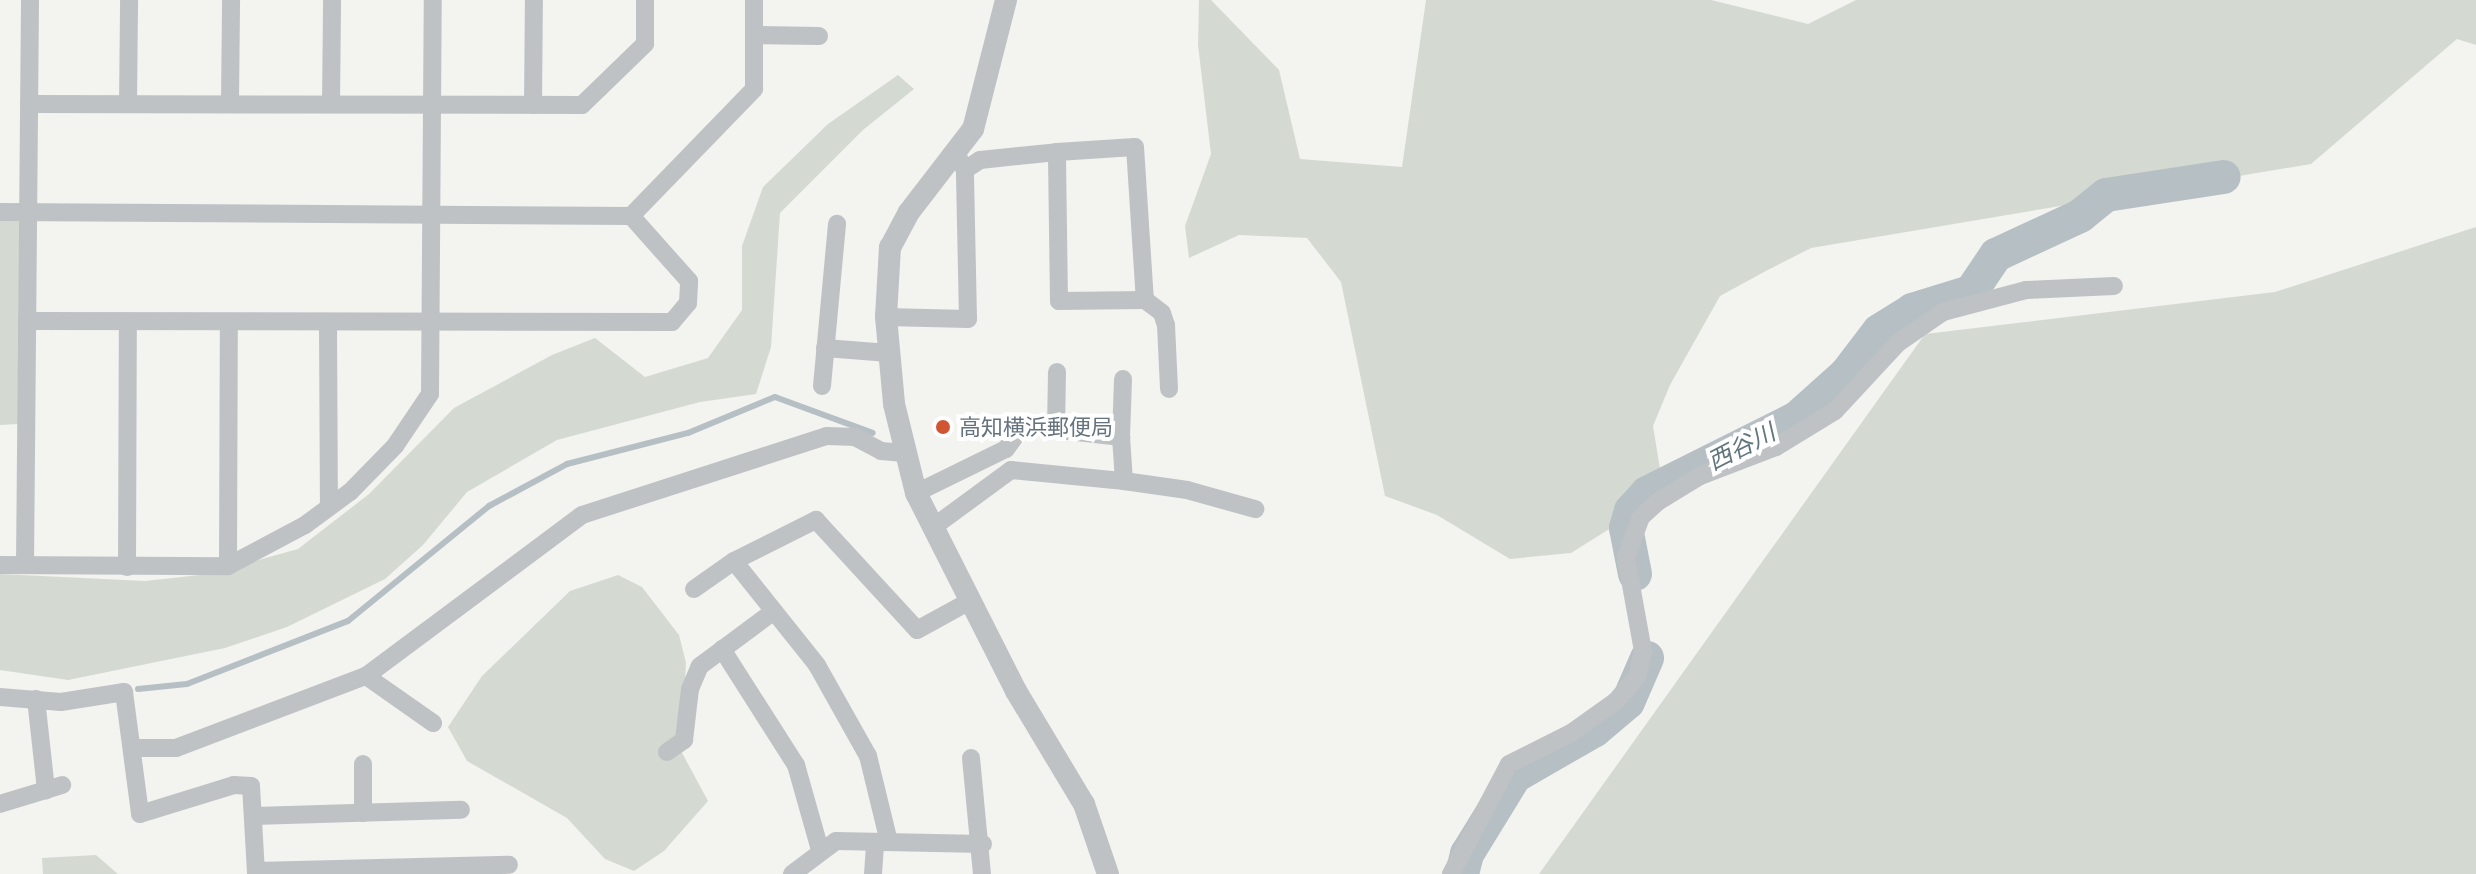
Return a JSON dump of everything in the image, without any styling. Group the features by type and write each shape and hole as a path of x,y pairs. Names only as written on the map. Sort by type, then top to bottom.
{"street":[{"path":"25,565 30,0"},
{"path":"128,103 129,0"},
{"path":"230,102 231,0"},
{"path":"331,103 332,0"},
{"path":"0,565 228,566 329,507 395,446 430,394 433,0"},
{"path":"533,105 534,0"},
{"path":"29,104 582,105 645,44 645,0"},
{"path":"0,212 631,216 754,89 754,0"},
{"path":"886,317 968,319 961,162 977,117 1006,0"},
{"path":"754,35 819,36"},
{"path":"1108,874 1084,804 968,602 916,493 904,453 889,353 886,317 890,247 909,212 961,162 1135,147 1145,300"},
{"path":"1057,152 1059,301 1145,300 1162,313 1166,325 1169,389"},
{"path":"27,321 431,325 672,322 685,309 689,281 631,216"},
{"path":"822,386 837,224"},
{"path":"1451,874 1509,764 1571,733 1616,701 1637,677 1643,651 1626,557 1641,517 1659,501 1700,476 1776,447 1835,411 1898,343 1943,312 2026,290 2114,286"},
{"path":"127,567 128,323"},
{"path":"228,566 229,324"},
{"path":"328,324 329,507"},
{"path":"825,348 889,353"},
{"path":"1056,429 1057,372"},
{"path":"1123,379 1121,437 1124,481"},
{"path":"916,493 1006,449 1023,426 1121,437"},
{"path":"133,748 176,748 366,676 582,515 827,436 855,437 881,451 904,453"},
{"path":"932,528 1011,470 1187,490 1255,509"},
{"path":"694,589 734,561 816,520 917,630 968,602"},
{"path":"734,561 817,665 868,756 882,842 873,874"},
{"path":"667,752 684,740 690,689 700,666 774,611"},
{"path":"722,649 796,765 820,850"},
{"path":"366,676 433,723"},
{"path":"0,697 61,702 124,692 140,814 234,785 251,786 256,873 509,865"},
{"path":"0,804 54,787 36,699"},
{"path":"971,758 974,828 983,844 982,874"},
{"path":"363,764 363,813"},
{"path":"253,816 461,810"},
{"path":"792,874 820,850 836,841 983,844"}],"shaded area":[{"path":"1199,0 1211,0 1279,70 1300,159 1402,167 1426,0 1711,0 1808,24 1856,0 2476,0 2476,45 2457,39 2311,164 1811,248 1764,272 1720,296 1670,385 1653,426 1663,487 1627,518 1571,553 1510,559 1437,515 1385,496 1341,282 1307,238 1239,235 1189,258 1185,226 1211,154 1198,45"},
{"path":"898,75 914,89 863,130 780,213 771,347 756,394 700,402 557,440 467,492 423,545 385,579 287,627 225,648 68,680 0,670 0,574 145,581 209,574 298,549 369,494 454,408 552,355 595,338 645,377 708,358 742,310 742,246 763,187 828,124"},
{"path":"0,221 22,221 18,424 0,425"},
{"path":"2476,227 2476,874 1539,874 1925,334 2275,292"},
{"path":"618,575 642,587 679,635 686,663 681,751 708,801 664,851 634,871 605,859 567,818 467,761 448,727 482,676 570,591"},
{"path":"96,855 118,874 43,874 42,858"}],"waterway":[{"name":"西谷川","path":"1635,574 1626,528 1631,511 1647,493 1797,418 1846,374 1879,331 1912,310 1971,292 1996,255 2080,216 2106,195 2224,177"},
{"path":"138,689 187,684 348,621 489,506 567,464 688,433 775,397 873,433"},
{"name":"西谷川","path":"1462,874 1467,854 1515,776 1595,730 1628,702 1647,658"}],"place":[{"name":"高知横浜郵便局","path":"943,427"}]}
